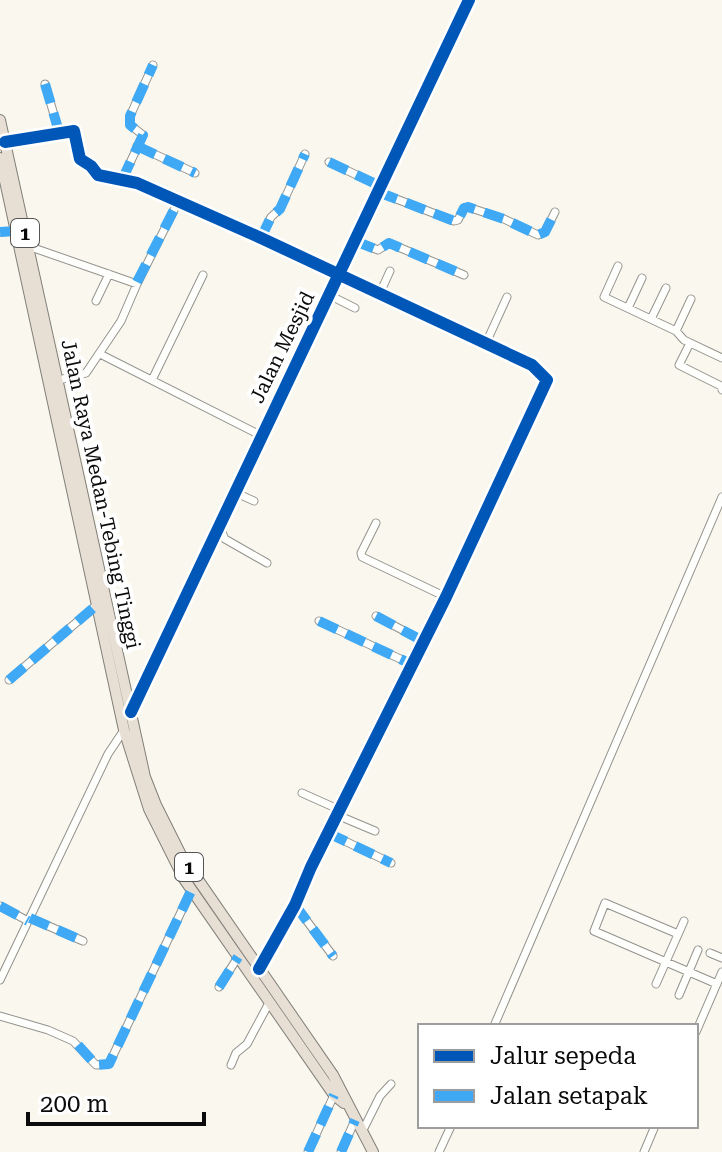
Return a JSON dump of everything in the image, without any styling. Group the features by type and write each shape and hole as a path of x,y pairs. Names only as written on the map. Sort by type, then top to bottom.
{"highway":[{"name":"Jalan Raya Medan-Tebing Tinggi","path":"0,120 124,730 149,809 191,891 334,1095 348,1107"},
{"name":"Jalan Raya Medan-Tebing Tinggi","path":"0,158 46,347 59,380 145,777 163,819 203,890 333,1075 373,1152"}],"street":[{"name":"Jalan Mesjid","path":"131,712 469,0"},
{"path":"122,180 143,134 129,121 153,65"},
{"path":"45,84 59,132"},
{"path":"5,142 71,130 75,133 80,159 91,166 95,174 137,183 261,238 532,365 547,380 446,597 295,905 259,969"},
{"path":"137,146 195,173"},
{"path":"261,238 271,217 280,209 305,154"},
{"path":"329,162 379,189 454,221 468,207 538,235 545,232 555,212"},
{"path":"59,380 86,373 100,354 121,321 178,202"},
{"path":"0,232 16,231"},
{"path":"355,241 378,250 389,243 464,275"},
{"path":"28,246 137,284"},
{"path":"618,266 604,297 676,331 690,343 722,358"},
{"path":"380,293 390,271"},
{"path":"96,301 109,274"},
{"path":"152,380 203,275"},
{"path":"628,308 642,278"},
{"path":"651,319 666,288"},
{"path":"329,295 355,308"},
{"path":"486,343 507,297"},
{"path":"676,331 691,299"},
{"path":"690,343 679,365 721,386 722,390"},
{"path":"100,354 262,436"},
{"path":"234,492 254,501"},
{"path":"495,1024 722,497"},
{"path":"376,523 361,553 362,557 446,597"},
{"path":"220,528 225,539 267,563"},
{"path":"9,680 98,604"},
{"path":"376,616 423,641"},
{"path":"319,621 411,664"},
{"path":"0,980 108,754 124,730"},
{"path":"302,793 375,831"},
{"path":"328,833 391,863"},
{"path":"0,1016 48,1030 78,1045 96,1065 109,1064 191,891"},
{"path":"678,934 605,903 594,931 717,984"},
{"path":"295,905 333,956"},
{"path":"0,906 83,941"},
{"path":"656,984 684,921"},
{"path":"679,995 698,950"},
{"path":"710,953 722,958"},
{"path":"219,987 238,957"},
{"path":"698,1027 722,972"},
{"path":"231,1065 236,1053 247,1044 269,1003"},
{"path":"362,1132 380,1096 391,1084"},
{"path":"308,1152 334,1095"},
{"path":"341,1152 355,1120"},
{"path":"439,1152 450,1128"},
{"path":"644,1152 654,1128"}],"marked path":[{"path":"122,180 143,135 130,125 130,116 153,65"},
{"path":"45,84 59,132"},
{"path":"137,146 195,173"},
{"path":"261,238 271,217 280,209 305,154"},
{"path":"329,162 380,186"},
{"path":"378,192 454,221 468,207 538,235 545,232 555,212"},
{"path":"137,282 178,202"},
{"path":"0,232 16,231"},
{"path":"355,241 378,250 389,243 464,275"},
{"path":"9,680 98,604"},
{"path":"376,616 423,641"},
{"path":"319,621 411,664"},
{"path":"328,833 391,863"},
{"path":"78,1045 96,1065 109,1064 191,891"},
{"path":"295,905 333,956"},
{"path":"0,906 28,921"},
{"path":"30,918 83,941"},
{"path":"219,987 238,957"},
{"path":"308,1152 334,1095"},
{"path":"341,1152 355,1120"}],"cycle path":[{"path":"131,712 469,0"},
{"path":"5,142 74,131 80,159 98,175 137,183 261,238 532,365 547,380 446,597 295,905 259,969"}]}
